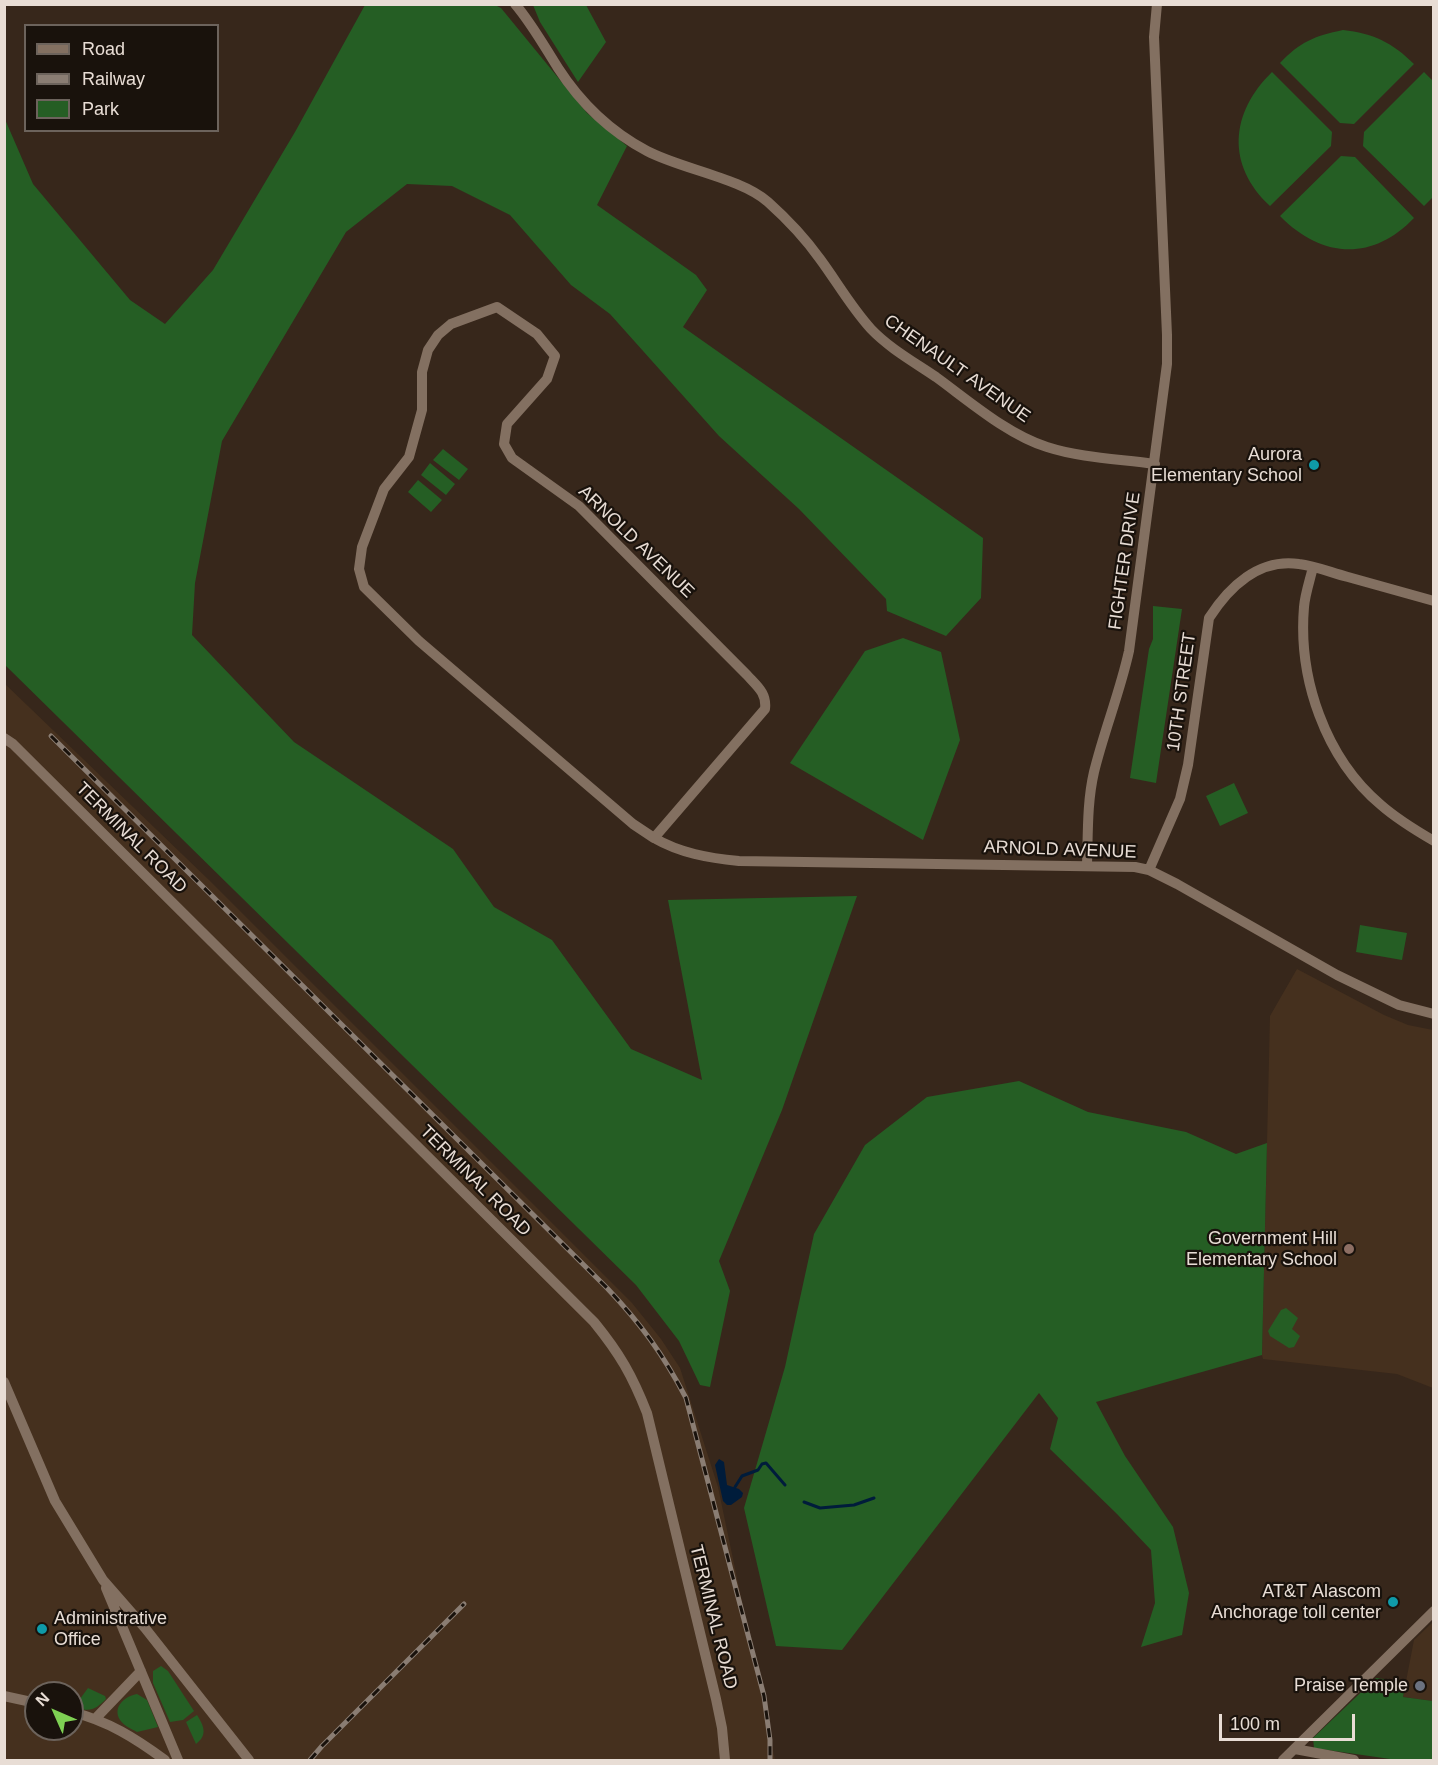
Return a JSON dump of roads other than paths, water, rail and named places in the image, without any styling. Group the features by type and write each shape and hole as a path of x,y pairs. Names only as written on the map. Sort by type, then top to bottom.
{"street":[{"name":"CHENAULT AVENUE","path":"515,4 528,20 559,70 582,100 601,119 647,151 739,186 766,200 799,232 852,306 883,340 998,421 1035,443 1049,448 1155,464"},
{"name":"FIGHTER DRIVE","path":"1087,865 1090,798 1094,773 1129,651 1167,364 1154,37 1157,4"},
{"name":"ARNOLD AVENUE","path":"654,838 765,709 766,700 763,692 747,675 579,506 512,458 504,444 507,424 547,380 555,356 537,334 497,307 451,324 438,335 428,350 422,372 422,410 409,457 384,489 362,547 359,569 364,587 418,641 633,824 654,838 666,845 693,855 739,861 1087,865 1135,867 1149,870 1337,975 1399,1005 1434,1014"},
{"name":"10TH STREET","path":"1149,870 1180,799 1188,765 1209,618 1221,598 1236,583 1268,566 1297,563 1434,602"},
{"path":"1313,567 1304,606 1305,655 1310,685 1319,715 1333,745 1354,777 1379,804 1409,827 1434,841"},
{"name":"TERMINAL ROAD","path":"4,738 13,744 585,1314 616,1349 633,1377 647,1413 716,1699 725,1761"},
{"path":"4,1382 55,1501 103,1580 178,1761"},
{"path":"103,1580 146,1628 249,1761"},
{"path":"1283,1761 1429,1621 1434,1611"},
{"path":"96,1718 141,1671"},
{"path":"4,1696 24,1700"},
{"path":"84,1715 96,1718 135,1738 165,1761"},
{"path":"1295,1749 1354,1761"}],"water":[{"path":"719,1459 724,1462 727,1485 743,1493 742,1497 731,1505 723,1501 715,1465"}],"waterway":[{"path":"735,1487 742,1476 758,1470 762,1464 766,1463 785,1485"},
{"path":"804,1502 820,1508 854,1505 874,1498"}],"railway":[{"path":"51,736 607,1288 651,1340 686,1398 764,1696 770,1740 770,1760"},
{"path":"310,1760 464,1604"}],"place":[{"name":"Aurora Elementary School","path":"1314,465"},
{"name":"Government Hill Elementary School","path":"1349,1249"},
{"name":"AT&T Alascom Anchorage toll center","path":"1393,1602"},
{"name":"Administrative Office","path":"42,1629"},
{"name":"Praise Temple","path":"1420,1686"}]}
